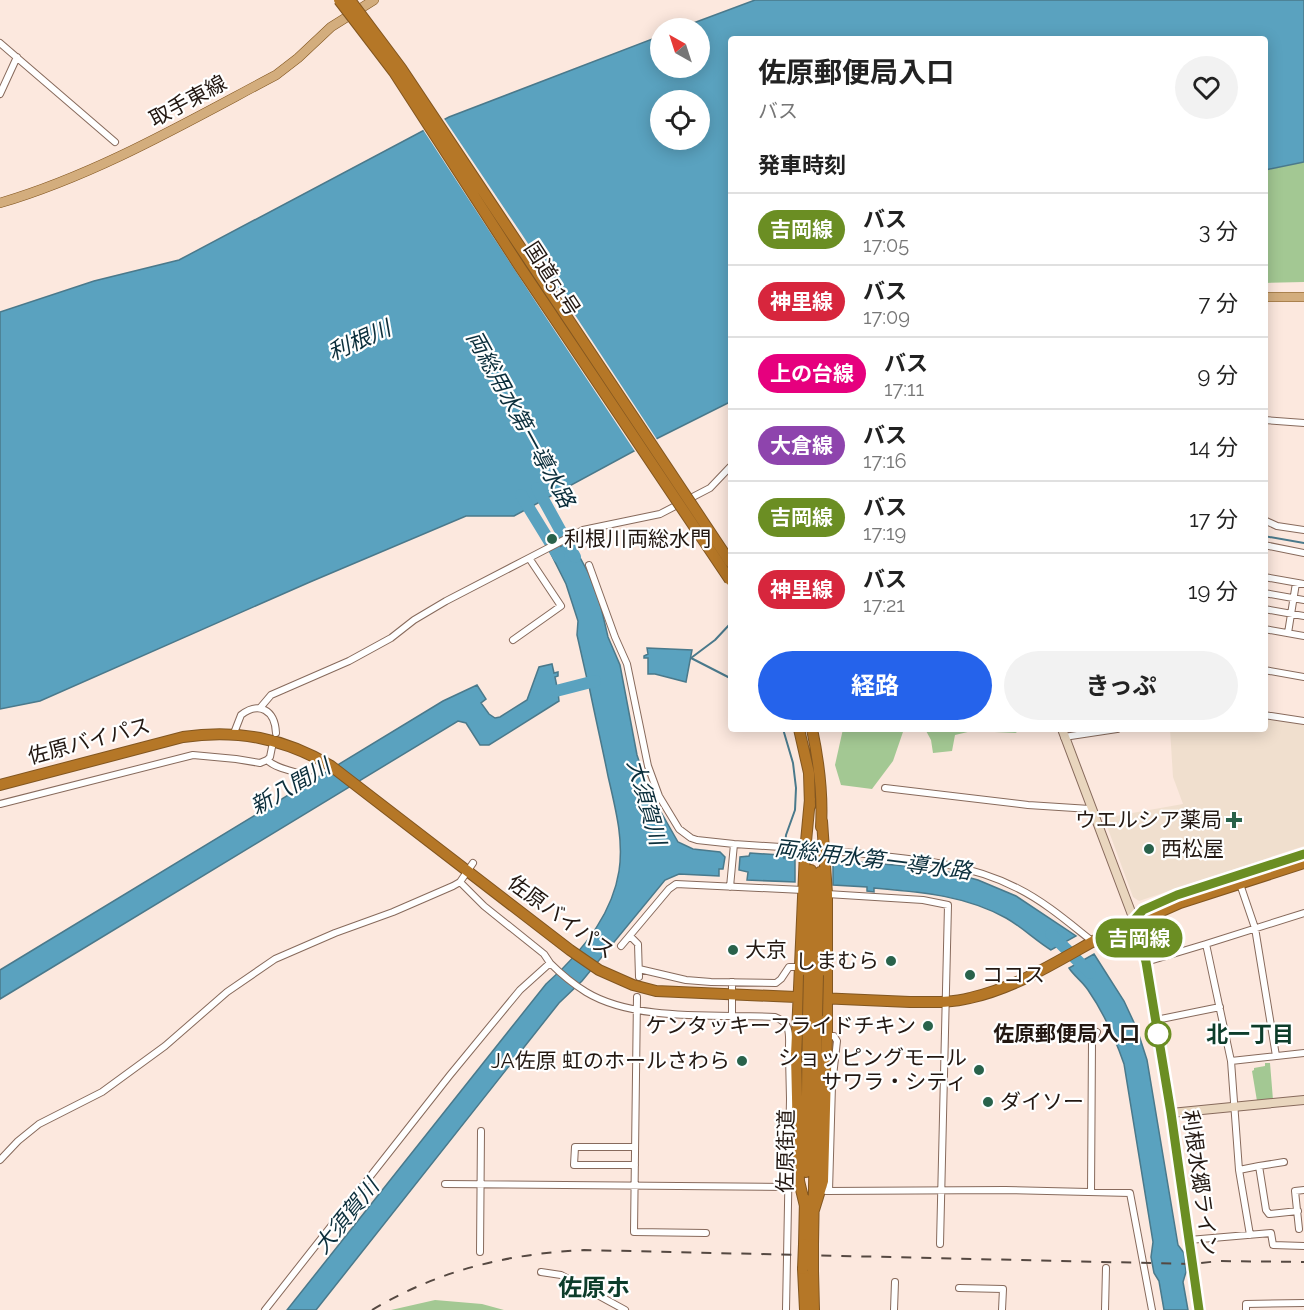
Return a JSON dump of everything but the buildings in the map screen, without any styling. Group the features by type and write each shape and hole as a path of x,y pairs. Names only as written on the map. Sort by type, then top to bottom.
{"highway":[{"name":"国道51号","path":"339,0 394,72 728,577"},
{"name":"国道51号","path":"350,0 401,68 728,559"},
{"path":"800,732 808,773 815,850 815,888 827,999 823,1181 809,1208"},
{"path":"809,1208 799,1181 793,1056 799,997 799,967 815,888 815,850 822,821 820,771 813,732"},
{"name":"佐原バイパス","path":"0,785 183,737 204,734 234,734 264,738 295,747 331,766 470,868 570,951 599,970 633,985 656,991 910,1002 969,999 1020,980 1134,920"},
{"path":"1238,879 1304,852"},
{"path":"1134,920 1143,910 1161,902 1238,879 1304,863"},
{"name":"佐原街道","path":"805,1310 809,1244 815,888"},
{"name":"利根水郷ライン","path":"1134,920 1146,962 1156,1020 1199,1310"},
{"name":"佐原街道","path":"808,1270 814,1310"}],"main road":[{"name":"取手東線","path":"0,203 58,183 103,164 276,75 293,63 330,27 363,3 374,0"},
{"path":"1268,297 1304,297"}],"street":[{"path":"0,43 115,142"},
{"path":"0,94 17,57"},
{"path":"1268,420 1304,423"},
{"path":"260,708 271,695 358,657 446,601 570,536 592,528 660,514 710,488 728,469"},
{"path":"1268,522 1277,526 1304,530"},
{"path":"1268,545 1304,553"},
{"path":"513,640 561,606 529,558"},
{"path":"589,565 627,664 648,766 659,796 679,829 691,838 734,844 834,851 950,864 993,877 1018,888 1055,912 1090,942"},
{"path":"1268,578 1304,584"},
{"path":"1288,633 1296,583"},
{"path":"1268,594 1304,600"},
{"path":"1268,610 1304,616"},
{"path":"1268,630 1304,636"},
{"path":"1268,671 1304,677"},
{"path":"234,734 241,715 251,709 260,708 272,716 276,733"},
{"path":"1268,716 1304,720"},
{"path":"1063,733 1134,920"},
{"path":"0,804 180,757 193,755 260,763 267,760 272,747"},
{"path":"267,760 275,767 295,771 309,777"},
{"path":"885,788 1028,805 1090,809"},
{"path":"730,887 734,844"},
{"path":"0,1160 39,1124 102,1092 165,1046 227,992 275,958 334,933 419,902 460,882 470,868"},
{"path":"1238,879 1255,928 1276,1056"},
{"path":"460,882 484,906 544,954 552,965 584,991 607,1002 637,1010 676,1014 775,1017 788,1025 793,1056 786,1310"},
{"path":"621,946 669,889 676,884 815,888 948,905 940,1244"},
{"path":"1146,962 1304,914"},
{"path":"630,936 638,944 639,977"},
{"path":"1206,944 1231,1061 1239,1170 1250,1235"},
{"path":"265,1310 520,990 552,965"},
{"path":"639,969 686,980 776,982 781,979 789,967 799,967"},
{"path":"732,982 732,1015"},
{"path":"637,997 634,1232 706,1233"},
{"path":"1156,1020 1220,1006"},
{"path":"1091,1191 1092,1042 1097,1032"},
{"path":"827,1036 834,1036 837,1041 832,1084 827,1191 1130,1193 1152,1310"},
{"path":"1231,1061 1304,1053"},
{"path":"1171,1113 1304,1100"},
{"path":"480,1252 481,1131"},
{"path":"635,1147 575,1147 574,1165 635,1165"},
{"path":"1239,1170 1284,1162"},
{"path":"1259,1166 1266,1210 1269,1214 1298,1211"},
{"path":"445,1184 788,1187"},
{"path":"1299,1228 1295,1191 1304,1190"},
{"path":"1188,1240 1271,1233 1273,1245 1304,1246"},
{"path":"1105,1310 1106,1268"},
{"path":"541,1272 561,1275 625,1310"},
{"path":"894,1310 895,1282"},
{"path":"959,1288 1003,1289 1002,1310"},
{"path":"1246,1310 1246,1304 1283,1307 1304,1303"}],"shaded area":[{"path":"1268,719 1304,725 1304,846 1139,901 1133,897 1104,818 1183,804 1173,777 1170,732 1268,732"}],"green space":[{"path":"1304,162 1304,282 1268,283 1268,169"},
{"path":"842,732 903,732 893,761 872,789 841,785 835,765"},
{"path":"927,732 968,732 955,735 952,751 933,753 931,740"},
{"path":"1265,1063 1270,1063 1273,1100 1257,1101 1252,1071 1254,1068 1265,1066"},
{"path":"435,1300 482,1304 504,1310 391,1310"}],"water":[{"name":"利根川","path":"755,0 1304,0 1304,162 1268,169 1268,36 728,36 728,403 514,516 466,516 40,701 0,709 0,312 94,281 179,260 449,117 650,40 650,78 710,78 710,18 707,18"},
{"path":"571,541 589,574 600,603 608,637 620,665 637,755 649,791 678,842 693,849 720,852 725,857 723,869 719,869 719,876 679,874 665,880 582,981 559,1003 316,1310 287,1310 546,984 582,947 602,919 615,888 620,859 620,835 616,811 589,686 586,686 585,681 587,679 577,635 578,621 566,584 550,552"},
{"path":"647,648 692,650 686,682 648,674 648,658 644,658 648,654"},
{"path":"552,664 554,673 558,672 558,676 555,677 557,687 571,684 573,689 558,692 559,701 489,745 480,745 466,723 458,721 0,999 0,970 443,701 477,685 486,699 481,703 489,714 495,718 500,717 527,700 539,667"},
{"path":"750,853 795,856 795,882 747,880 748,872 739,870 740,857 749,856"},
{"path":"833,860 919,867 978,880 1016,896 1076,936 1051,950 1006,918 958,899 874,888 874,892 867,891 867,887 833,885"},
{"path":"1094,954 1124,1001 1137,1029 1147,1060 1178,1245 1184,1253 1186,1272 1183,1282 1188,1310 1164,1310 1159,1281 1154,1273 1151,1257 1153,1242 1124,1064 1099,1008 1086,987 1069,968"}],"pier":[{"path":"443,117 658,441 636,453 547,319 422,128"}],"waterway":[{"name":"両総用水第一導水路","path":"537,488 575,557"},
{"name":"大須賀川","path":"521,495 559,557"},
{"path":"1268,537 1304,543"},
{"path":"728,626 715,640 691,658 728,677"},
{"name":"新八間川","path":"556,691 595,681"},
{"path":"784,732 793,763 796,788 795,810 786,835 784,858"},
{"name":"両総用水第一導水路","path":"1051,934 1090,973"}],"railway":[{"path":"372,1310 423,1284 474,1266 528,1255 584,1250 1192,1264 1219,1261 1304,1262"}],"bus line":[{"name":"吉岡線","path":"1199,1310 1171,1113 1146,962 1134,920 1143,910 1177,895 1236,874 1304,854"}],"place":[{"name":"利根川両総水門","path":"552,539"},
{"name":"ウエルシア薬局","path":"1234,820"},
{"name":"西松屋","path":"1149,849"},
{"name":"大京","path":"733,950"},
{"name":"しまむら","path":"891,961"},
{"name":"ココス","path":"970,975"},
{"name":"ケンタッキーフライドチキン","path":"928,1026"},
{"name":"佐原郵便局入口","path":"1158,1034"},
{"name":"JA佐原 虹のホールさわら","path":"742,1061"},
{"name":"ショッピングモール サワラ・シティ","path":"979,1070"},
{"name":"ダイソー","path":"988,1102"}],"district":[{"name":"北一丁目","path":"1250,1034"},
{"name":"佐原ホ","path":"594,1288"}]}
